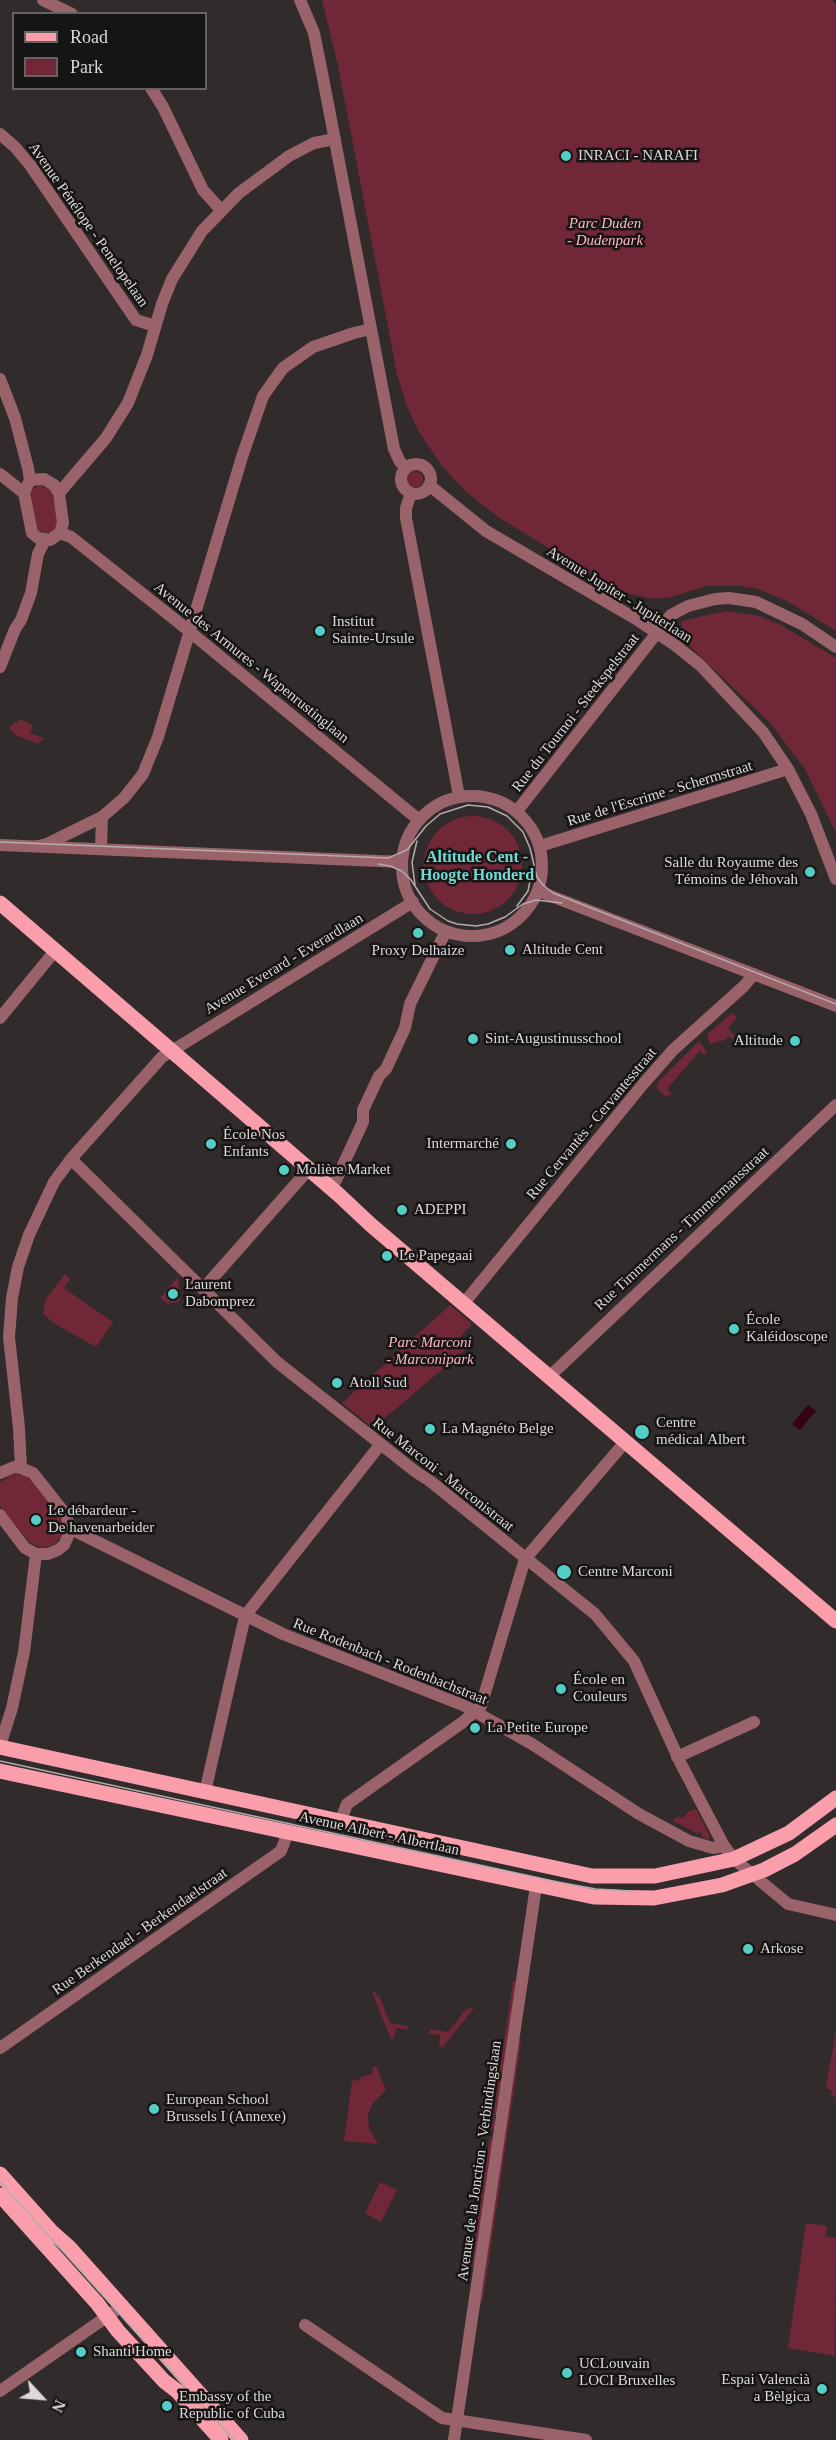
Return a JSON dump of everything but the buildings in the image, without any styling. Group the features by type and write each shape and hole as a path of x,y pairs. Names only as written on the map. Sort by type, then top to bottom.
{"main road":[{"path":"0,903 330,1187 371,1225 836,1620"},
{"name":"Avenue Albert - Albertlaan","path":"0,1747 592,1876 655,1876 734,1859 789,1833 836,1798"},
{"name":"Avenue Albert - Albertlaan","path":"0,1770 594,1897 654,1898 707,1889 750,1875 795,1854 836,1825"},
{"path":"0,2174 51,2231 69,2247 241,2440"},
{"path":"0,2195 164,2381 177,2391 221,2440"}],"street":[{"path":"43,0 68,12"},
{"path":"300,0 314,33 394,449 406,467"},
{"path":"153,90 164,107 203,190 221,210"},
{"name":"Avenue Pénélope - Penelopelaan","path":"0,134 30,165 136,320 155,326"},
{"path":"59,493 106,438 128,403 147,355 172,279 189,249 221,210 249,185 289,156 314,143 335,139"},
{"path":"38,846 102,817 124,798 143,774 158,737 242,457 263,396 283,368 313,347 371,329"},
{"path":"0,379 15,418 30,480 24,493 32,533 32,553 24,591 15,618 15,629"},
{"path":"412,464 425,466 429,472 429,485 424,491 411,493 404,488 400,479 406,467 412,464"},
{"path":"0,474 24,493"},
{"path":"30,480 44,479 54,485 59,493 63,524 60,533 50,540 45,540 32,533"},
{"name":"Avenue Jupiter - Jupiterlaan","path":"429,485 486,531 658,633 700,665 723,687 763,732 788,769 811,814 836,879"},
{"path":"411,493 406,508 406,518 459,796"},
{"name":"Avenue des Armures - Wapenrustinglaan","path":"60,533 71,537 189,631 419,820"},
{"path":"0,667 25,611 31,593 38,554 45,540"},
{"name":"Rue du Tournoi - Steekspelstraat","path":"517,811 671,615 688,606 715,598 729,598 767,606 802,624 836,647"},
{"name":"Rue de l'Escrime - Schermstraat","path":"540,846 788,769"},
{"path":"459,796 489,797 517,811 540,846 542,870 538,891 520,917 501,931 481,936 446,931 428,920 413,902 403,878 402,862 405,843 419,820 440,804 459,796"},
{"path":"101,849 102,817"},
{"path":"0,844 402,862"},
{"path":"538,891 835,1006"},
{"name":"Avenue Everard - Everardlaan","path":"21,1468 20,1428 9,1337 12,1298 18,1267 41,1205 54,1182 71,1159 162,1057 413,902"},
{"path":"330,1187 336,1180 363,1122 363,1110 379,1076 386,1069 405,1028 410,1004 446,931"},
{"path":"0,1018 56,951"},
{"name":"Rue Cervantès - Cervantesstraat","path":"464,1303 673,1050 744,986 754,974"},
{"name":"Rue Timmermans - Timmermansstraat","path":"550,1376 836,1105"},
{"name":"Rue Marconi - Marconistraat","path":"71,1159 277,1362 595,1614 628,1653 677,1757 724,1846 734,1859"},
{"path":"203,1289 309,1169"},
{"path":"340,1822 347,1804 481,1707 525,1559 626,1441"},
{"path":"205,1792 245,1616 380,1445"},
{"path":"0,1473 8,1469 21,1468 33,1473 67,1516 69,1528 67,1539 58,1550 48,1554 36,1554 25,1548 0,1515"},
{"name":"Rue Rodenbach - Rodenbachstraat","path":"69,1528 311,1647 476,1712 532,1744 639,1814 689,1841 713,1848 724,1846"},
{"path":"0,1747 22,1663 36,1554"},
{"path":"677,1757 754,1722"},
{"name":"Rue Berkendael - Berkendaelstraat","path":"0,2048 281,1851 288,1832"},
{"path":"734,1859 750,1875 788,1904 836,1915"},
{"name":"Avenue de la Jonction - Verbindingslaan","path":"454,2440 536,1886"},
{"path":"0,2391 121,2306"},
{"path":"305,2325 442,2418 586,2440"}],"green space":[{"name":"Parc Duden - Dudenpark","path":"322,0 832,0 836,4 836,631 787,601 758,589 740,586 707,586 671,597 654,599 632,595 609,585 498,517 464,490 442,466 419,432 407,407 397,374 338,66"},
{"path":"415,471 423,479 415,487 407,479"},
{"path":"40,485 52,491 59,524 50,534 37,530 30,497 32,489"},
{"path":"726,611 760,616 781,625 836,658 836,833 805,769 769,722 678,635 682,631 681,621"},
{"path":"19,719 33,725 30,733 44,738 38,744 13,734 9,728"},
{"path":"473,816 492,820 507,831 518,846 522,865 518,884 507,899 492,910 473,914 454,910 439,899 428,884 424,865 428,846 439,831 454,820"},
{"path":"732,1013 737,1017 728,1029 735,1036 732,1039 729,1036 725,1040 710,1044 707,1034"},
{"path":"700,1042 707,1052 705,1055 700,1051 667,1089 672,1094 665,1097 656,1087 659,1081"},
{"path":"65,1274 70,1279 64,1288 113,1322 96,1347 55,1324 43,1314 45,1300"},
{"path":"178,1277 180,1300 168,1304 160,1298"},
{"name":"Parc Marconi - Marconipark","path":"450,1305 472,1324 458,1340 467,1349 373,1428 342,1403"},
{"path":"13,1474 24,1475 32,1481 61,1518 63,1531 61,1537 53,1545 42,1548 30,1543 0,1506 0,1482"},
{"path":"696,1809 710,1836 708,1840 701,1836 702,1833 698,1834 673,1821 677,1817 683,1818 689,1811"},
{"path":"513,1982 516,1982 497,2115 494,2115 495,2128 491,2130"},
{"path":"375,1991 390,2023 408,2026 407,2030 396,2028 394,2038 391,2039 372,1992"},
{"path":"472,2006 474,2008 442,2048 439,2045 440,2035 429,2034 430,2029 448,2032 466,2009"},
{"path":"836,2030 836,2104 835,2096 831,2095 832,2090 826,2088"},
{"path":"518,2037 521,2042 483,2300 480,2307"},
{"path":"376,2066 386,2090 373,2103 368,2115 369,2128 378,2144 344,2141 352,2081 360,2080 359,2078 373,2073 372,2068"},
{"path":"490,2136 493,2140 474,2264 471,2267"},
{"path":"380,2182 397,2190 381,2222 365,2213"},
{"path":"806,2223 827,2226 826,2236 836,2238 835,2356 788,2348"}],"shaded area":[{"path":"808,1405 816,1411 800,1430 792,1424"}],"tram line":[{"path":"0,842 388,858 407,850 426,826 440,814 468,805 488,807 507,816 523,832 530,848 537,877 553,893 836,1004"},
{"path":"415,885 412,862 417,841"},
{"path":"378,864 402,871 411,880 430,909 457,924 476,926 488,924 505,917 523,904 536,900 562,903"},
{"path":"517,906 528,891 533,866"},
{"path":"0,1761 558,1882 596,1889 632,1891"},
{"path":"0,2182 234,2440"}],"place":[{"name":"INRACI - NARAFI","path":"566,156"},
{"name":"Institut Sainte-Ursule","path":"320,631"},
{"name":"Salle du Royaume des Témoins de Jéhovah","path":"810,872"},
{"name":"Proxy Delhaize","path":"418,933"},
{"name":"Altitude Cent","path":"510,950"},
{"name":"Sint-Augustinusschool","path":"473,1039"},
{"name":"Altitude","path":"795,1041"},
{"name":"École Nos Enfants","path":"211,1144"},
{"name":"Intermarché","path":"511,1144"},
{"name":"Molière Market","path":"284,1170"},
{"name":"ADEPPI","path":"402,1210"},
{"name":"Le Papegaai","path":"387,1256"},
{"name":"Laurent Dabomprez","path":"173,1294"},
{"name":"École Kaléidoscope","path":"734,1329"},
{"name":"Atoll Sud","path":"337,1383"},
{"name":"La Magnéto Belge","path":"430,1429"},
{"name":"Centre médical Albert","path":"642,1432"},
{"name":"Le débardeur - De havenarbeider","path":"36,1520"},
{"name":"Centre Marconi","path":"564,1572"},
{"name":"École en Couleurs","path":"561,1689"},
{"name":"La Petite Europe","path":"475,1728"},
{"name":"Arkose","path":"748,1949"},
{"name":"European School Brussels I (Annexe)","path":"154,2109"},
{"name":"Shanti Home","path":"81,2352"},
{"name":"UCLouvain LOCI Bruxelles","path":"567,2373"},
{"name":"Espai Valencià a Bèlgica","path":"822,2389"},
{"name":"Embassy of the Republic of Cuba","path":"167,2406"}],"district":[{"name":"Altitude Cent - Hoogte Honderd","path":"477,867"}]}
